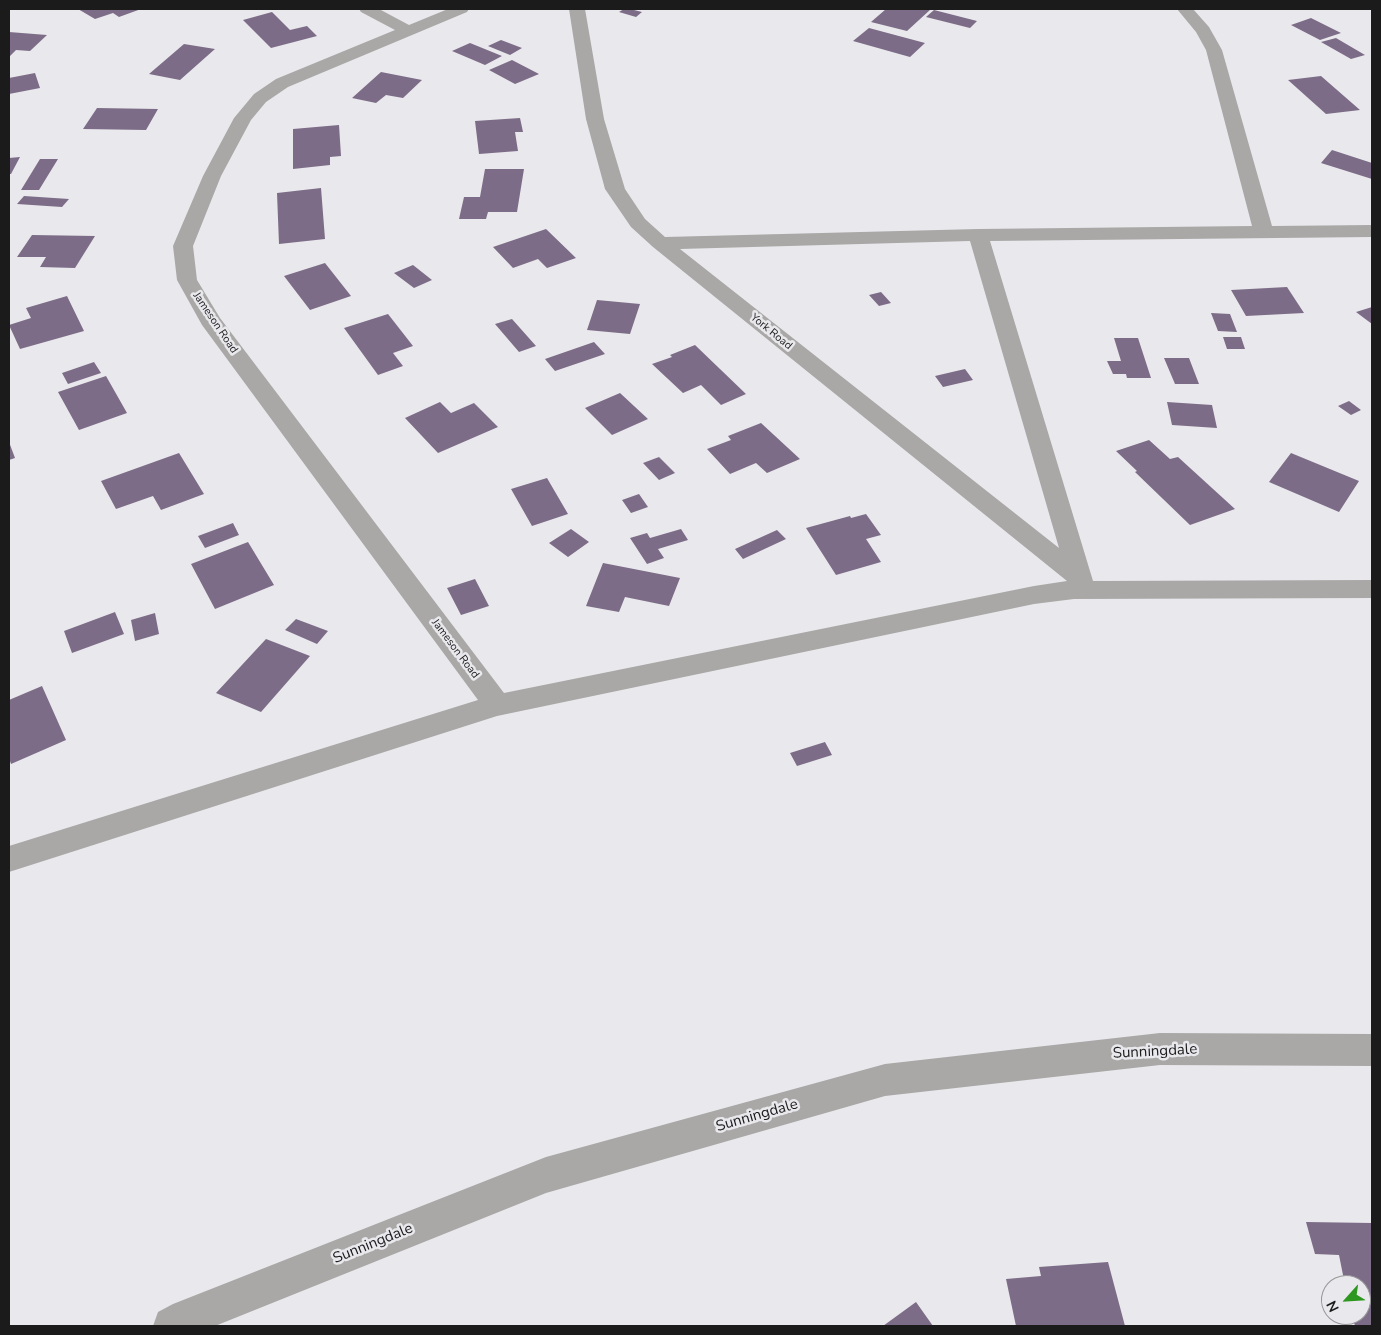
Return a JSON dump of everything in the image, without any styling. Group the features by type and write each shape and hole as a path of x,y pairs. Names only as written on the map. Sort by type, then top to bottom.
{"street":[{"path":"367,9 407,30"},
{"name":"Jameson Road","path":"462,9 282,83 260,98 243,118 212,176 184,246 187,280 210,320 497,704"},
{"name":"York Road","path":"577,9 595,119 615,189 638,223 1078,585"},
{"path":"1185,9 1202,30 1214,50 1264,232"},
{"path":"660,243 978,236 1372,231"},
{"path":"978,236 1078,585"},
{"path":"9,859 497,704 1078,585 1372,589"},
{"name":"Sunningdale","path":"172,1326 187,1318 546,1175 885,1080 1160,1049 1372,1050"}],"building":[{"path":"78,9 141,9 119,17 113,13 95,19"},
{"path":"624,9 642,12 636,17 619,12"},
{"path":"886,9 931,9 907,31 871,22"},
{"path":"934,10 977,21 970,28 926,17"},
{"path":"272,12 290,30 307,26 317,36 271,48 243,20"},
{"path":"1311,18 1341,33 1320,40 1291,25"},
{"path":"869,28 925,43 910,57 853,41"},
{"path":"9,32 47,35 30,51 16,50 9,57"},
{"path":"1336,38 1365,55 1351,59 1321,42"},
{"path":"501,40 522,48 510,55 488,46"},
{"path":"470,43 502,56 485,65 452,51"},
{"path":"184,44 215,49 180,80 149,74"},
{"path":"512,60 539,74 515,84 489,70"},
{"path":"381,72 422,80 403,98 386,95 376,103 352,98"},
{"path":"35,73 40,88 9,94 9,78"},
{"path":"1321,76 1360,110 1326,114 1288,80"},
{"path":"97,108 158,109 146,130 83,129"},
{"path":"520,118 523,132 515,132 518,151 479,154 475,121"},
{"path":"339,125 341,156 330,157 330,165 293,169 293,129"},
{"path":"1332,150 1372,163 1372,179 1321,163"},
{"path":"20,157 11,174 9,174 9,158"},
{"path":"40,159 58,159 39,190 21,190"},
{"path":"485,169 524,169 517,212 488,212 486,219 459,219 464,197 480,197"},
{"path":"321,188 325,239 279,244 277,193"},
{"path":"24,196 69,199 62,207 17,204"},
{"path":"546,229 576,258 547,268 538,259 513,268 493,247"},
{"path":"32,235 95,236 75,268 40,267 46,257 17,257"},
{"path":"325,263 351,296 310,310 284,276"},
{"path":"413,265 432,280 414,288 394,273"},
{"path":"1287,287 1304,313 1246,316 1231,290"},
{"path":"881,292 891,303 879,306 869,295"},
{"path":"67,296 84,331 20,349 9,325 31,318 26,308"},
{"path":"597,300 640,304 630,334 587,330"},
{"path":"1372,307 1372,324 1356,312"},
{"path":"1211,313 1230,314 1237,332 1218,331"},
{"path":"388,314 413,346 393,353 403,366 378,375 344,328"},
{"path":"512,319 536,346 519,352 495,324"},
{"path":"1223,337 1241,337 1245,349 1227,349"},
{"path":"1114,338 1138,338 1151,378 1127,378 1126,374 1113,374 1107,361 1121,361"},
{"path":"594,342 605,354 555,371 545,359"},
{"path":"695,345 746,394 721,405 701,385 683,393 652,364 672,357 670,355"},
{"path":"1164,358 1189,358 1199,384 1175,384"},
{"path":"94,362 101,373 68,384 62,373"},
{"path":"965,369 973,380 943,387 935,376"},
{"path":"106,376 127,413 79,430 58,392"},
{"path":"620,393 648,419 612,435 585,408"},
{"path":"1349,401 1361,410 1351,415 1338,406"},
{"path":"440,402 451,413 474,403 498,427 438,453 405,418"},
{"path":"1167,402 1212,405 1217,428 1172,425"},
{"path":"761,423 800,459 767,473 756,463 730,474 707,449 731,440 728,436"},
{"path":"1149,440 1170,459 1178,457 1235,509 1190,525 1116,451"},
{"path":"9,442 15,458 9,460"},
{"path":"179,453 204,494 161,510 153,496 116,509 101,481"},
{"path":"1291,453 1359,481 1339,512 1269,482"},
{"path":"659,457 675,473 659,480 643,463"},
{"path":"547,478 568,514 532,526 511,489"},
{"path":"639,494 648,507 631,513 622,500"},
{"path":"866,514 881,535 866,539 881,562 836,575 806,528 850,516 851,518"},
{"path":"233,523 239,535 205,548 198,536"},
{"path":"571,529 589,542 568,557 549,543"},
{"path":"681,529 688,540 658,549 664,558 647,564 630,538 647,533 650,538"},
{"path":"777,530 786,539 743,559 735,549"},
{"path":"248,542 274,585 215,609 191,564"},
{"path":"603,563 680,578 669,606 625,597 619,612 586,606"},
{"path":"475,579 489,606 461,615 447,588"},
{"path":"115,612 124,634 72,653 64,631"},
{"path":"155,613 159,634 135,641 131,620"},
{"path":"296,619 328,631 317,644 285,630"},
{"path":"266,639 310,656 261,712 216,693"},
{"path":"42,686 66,740 11,764 9,758 9,700"},
{"path":"825,742 832,755 797,766 790,753"},
{"path":"1306,1222 1372,1223 1372,1326 1355,1325 1371,1325 1371,1275 1343,1275 1339,1255 1315,1254"},
{"path":"1108,1262 1125,1326 1016,1326 1006,1279 1041,1276 1039,1267"},
{"path":"916,1302 933,1326 883,1326"}]}
